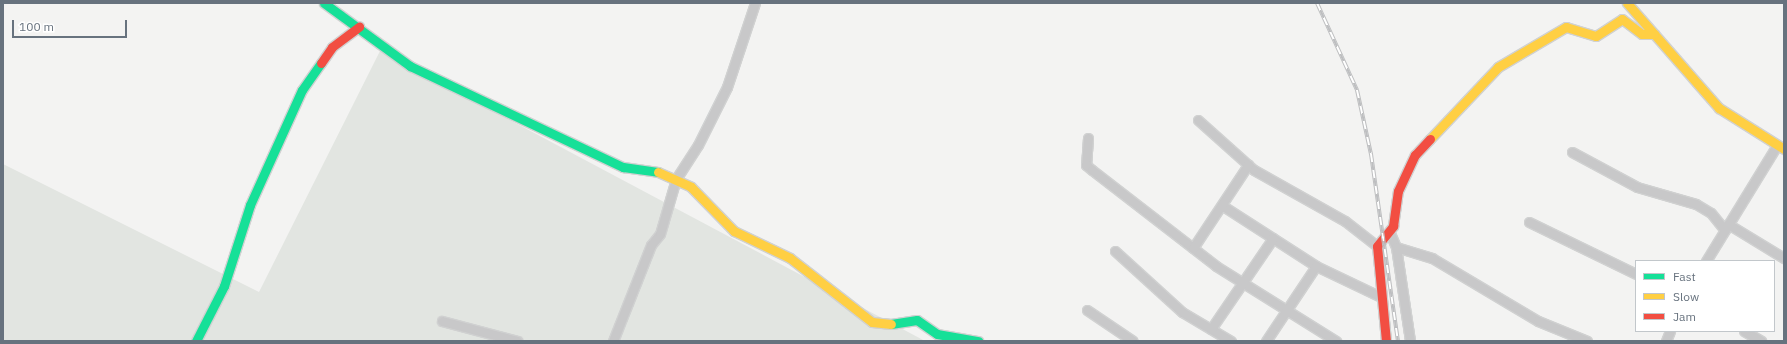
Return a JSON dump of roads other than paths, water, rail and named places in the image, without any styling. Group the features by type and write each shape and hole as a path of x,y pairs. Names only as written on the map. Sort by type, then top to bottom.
{"street":[{"path":"324,3 359,27 384,50 410,66 623,166 657,171 676,179 708,201 734,231 766,249 790,258 872,322 895,325 917,320 937,334 978,341"},
{"path":"613,341 651,245 660,234 676,179 698,145 726,87 755,3"},
{"path":"1627,3 1719,108 1780,147 1726,227 1707,260"},
{"path":"1411,340 1396,248 1390,233 1398,191 1409,163 1509,58 1570,26 1596,36 1611,23 1622,19 1642,34 1654,34"},
{"path":"196,341 224,286 250,205 302,90 332,47 359,27"},
{"path":"1198,120 1226,141 1248,165 1345,221 1377,246 1386,341"},
{"path":"1088,138 1086,165 1240,283 1285,312 1336,341"},
{"path":"1572,152 1637,187 1696,204 1711,213 1726,227 1784,258"},
{"path":"1193,248 1223,206 1248,165"},
{"path":"1223,206 1316,266 1381,297"},
{"path":"1529,222 1635,274"},
{"path":"1377,246 1390,233"},
{"path":"1210,329 1240,283 1273,238"},
{"path":"1396,248 1432,258 1538,321 1587,341"},
{"path":"1115,251 1153,289 1210,329 1231,341"},
{"path":"1266,341 1316,266"},
{"path":"1087,310 1133,341"},
{"path":"442,321 517,341"},
{"path":"1746,332 1761,341"}],"railway":[{"path":"1317,3 1357,90 1371,154 1398,341"}]}
